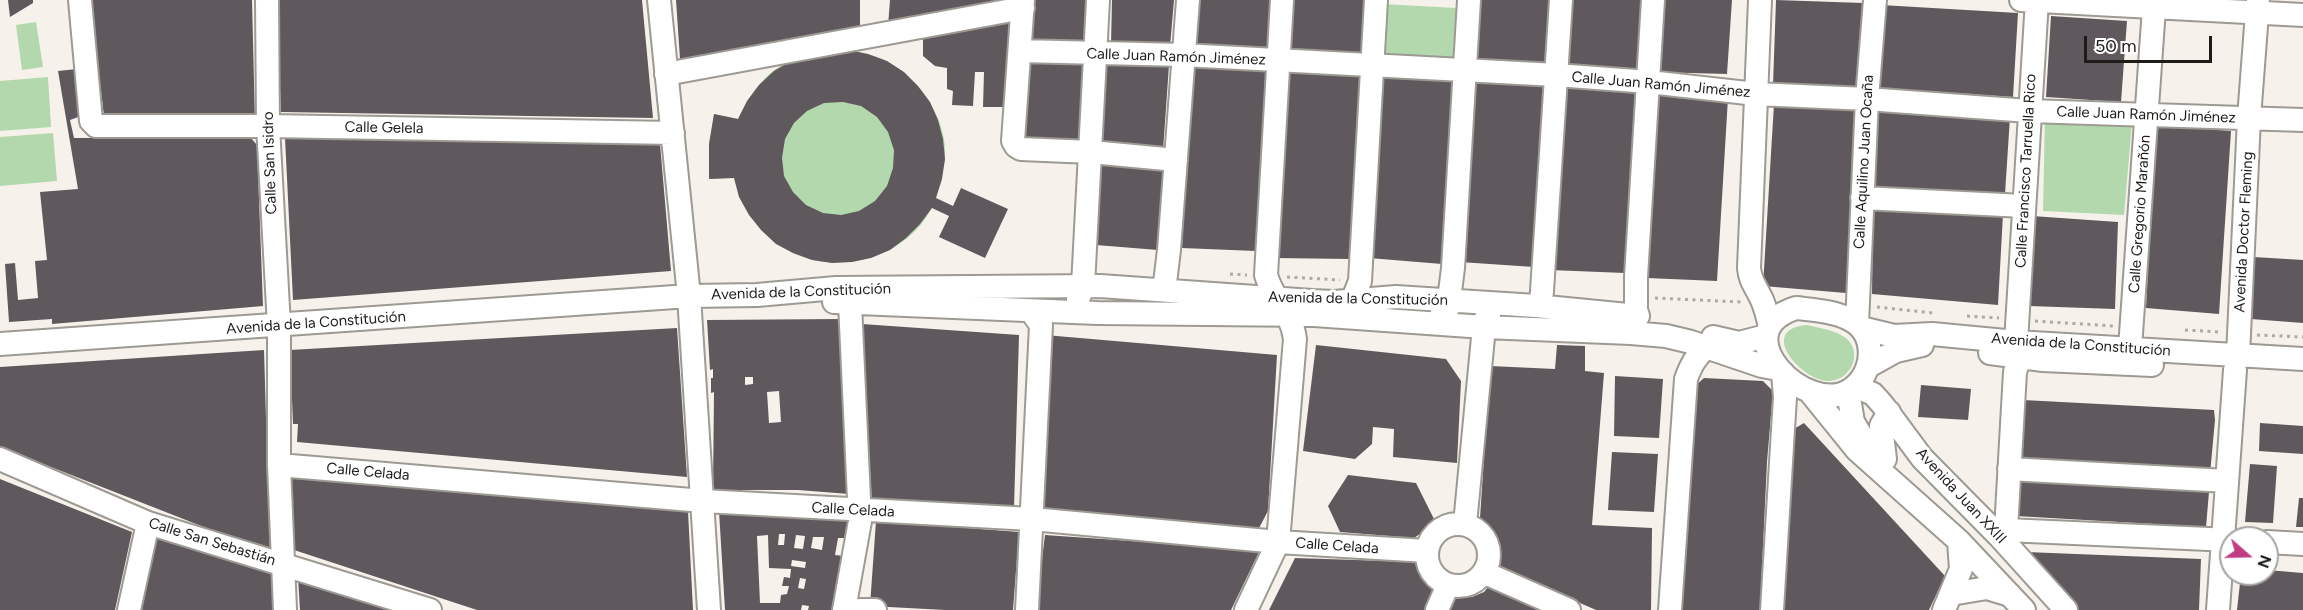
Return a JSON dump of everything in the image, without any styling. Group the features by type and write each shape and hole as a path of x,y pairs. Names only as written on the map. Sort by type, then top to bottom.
{"street":[{"name":"Calle Gelela","path":"80,0 91,121 96,126 268,126 673,133"},
{"name":"Calle San Isidro","path":"267,0 268,126 279,326 279,465 285,610"},
{"path":"659,0 689,296 709,610"},
{"path":"973,308 1003,302 1072,303 1078,300 1083,286 1098,0"},
{"path":"1161,290 1166,282 1188,0"},
{"path":"1246,610 1278,542 1295,339 1293,323 1281,307 1266,275 1282,0"},
{"path":"1357,290 1376,0"},
{"path":"1382,318 1403,310 1440,312 1448,308 1450,301 1469,0"},
{"path":"1536,306 1540,301 1542,291 1561,0"},
{"path":"1637,307 1653,0"},
{"path":"1760,0 1749,268 1752,285 1759,293 1778,303 1843,316 1859,326 1869,346 1869,366 1852,389 1830,396 1810,392"},
{"name":"Calle Aquilino Juan Ocaña","path":"1859,326 1857,301 1866,99 1875,0"},
{"path":"2021,0 2154,8 2258,6 2303,15"},
{"name":"Calle Francisco Tarruella Rico","path":"2003,534 2015,372 2018,363 2024,206 2037,0"},
{"path":"666,74 1023,4 1013,141 1016,146 1021,149 1091,152 1176,160"},
{"name":"Avenida Doctor Fleming","path":"2227,526 2227,481 2238,353 2249,118 2258,6"},
{"name":"Calle Gregorio Marañón","path":"2131,338 2154,8"},
{"name":"Calle Juan Ramón Jiménez","path":"1020,51 1183,55 1556,75 1649,82 1756,94 1866,99 2029,111 2303,120"},
{"path":"1862,198 2024,206"},
{"name":"Avenida de la Constitución","path":"0,344 689,296 757,295 836,288 1083,286 1161,290 1281,307 1334,302 1357,290 1396,297 1450,301 1536,306 1637,307"},
{"path":"1759,293 1768,331 1768,356 1780,371 1810,392 1857,450 1959,542 2017,603"},
{"path":"757,295 850,303 1097,313 1281,307 1314,315 1484,327 1654,335 1707,347 1780,371"},
{"path":"844,610 860,521 850,303"},
{"path":"1465,524 1484,327 1485,320 1493,312 1594,319 1637,307 1669,323 1739,343 1768,331 1777,316 1796,308"},
{"path":"1028,610 1041,325 1031,310"},
{"path":"1295,339 1314,315"},
{"name":"Avenida de la Constitución","path":"1859,326 1894,336 1932,334 2303,359"},
{"name":"Avenida de la Constitución","path":"1869,366 1896,351 1916,345 2131,338 2238,353 2303,373"},
{"path":"1670,610 1686,379 1690,365 1707,347"},
{"path":"1772,610 1785,397 1780,371"},
{"name":"Avenida Juan XXIII","path":"2042,610 1935,501 1885,459 1872,451 1860,437 1852,422 1852,389 1873,394 1922,458 2003,534 2066,610"},
{"path":"1885,459 1881,426 1889,412"},
{"name":"Calle San Sebastián","path":"0,459 148,523 430,610"},
{"name":"Calle Celada","path":"279,465 703,501 1032,519 1278,542 1427,551"},
{"path":"2009,469 2227,481"},
{"path":"129,610 148,523"},
{"path":"1456,524 1465,524 1482,535 1487,543 1490,553 1489,564 1485,573 1478,580 1458,587 1448,585 1434,576 1429,568 1427,551 1434,536 1440,530 1456,524"},
{"path":"2003,534 2219,540"},
{"path":"1948,602 1961,569 1959,542"},
{"path":"2279,543 2303,544"},
{"path":"1485,573 1569,610"},
{"path":"1437,610 1448,585"},
{"name":"Avenida Doctor Fleming","path":"2218,610 2221,586"},
{"path":"1948,602 1987,588 2017,603"},
{"path":"860,610 875,610"}],"path":[{"path":"1222,273 1266,275 1357,290"},
{"path":"1637,307 1739,303 1749,301 1759,293"},
{"path":"1857,301 1886,309 1942,314"},
{"path":"1963,315 2019,340 2131,338"},
{"path":"2180,330 2238,353 2303,337"}],"green space":[{"path":"1382,4 1457,8 1455,58 1378,57"},
{"path":"36,22 43,67 22,70 16,25"},
{"path":"849,50 888,62 911,79 921,90 937,116 942,130 945,159 932,207 909,237 876,256 839,263 803,257 768,236 751,216 734,178 709,179 709,144 714,114 738,119 759,84 774,70 799,59"},
{"path":"48,77 51,127 0,131 0,81"},
{"path":"2045,117 2132,123 2124,215 2043,211"},
{"path":"53,133 57,181 0,186 0,137"},
{"path":"1807,325 1838,333 1852,345 1854,360 1852,366 1842,377 1827,381 1816,378 1805,372 1788,354 1784,344 1785,335 1792,328"}],"building":[{"path":"8,0 33,0 33,3 10,17"},
{"path":"90,0 252,0 255,122 104,116"},
{"path":"276,0 642,0 653,118 281,112"},
{"path":"676,0 860,0 860,28 680,59"},
{"path":"890,0 1017,0 888,26"},
{"path":"1033,0 1091,0 1089,43 1031,42"},
{"path":"1112,0 1174,0 1170,47 1111,45"},
{"path":"1195,0 1271,0 1269,48 1192,46"},
{"path":"1290,0 1365,0 1361,59 1286,53"},
{"path":"1476,0 1551,0 1547,65 1473,61"},
{"path":"1568,0 1641,0 1637,71 1564,68"},
{"path":"1659,0 1732,0 1727,74 1654,72"},
{"path":"1776,0 1863,3 1857,88 1773,85"},
{"path":"1881,5 2018,13 2013,97 1879,88"},
{"path":"2051,16 2127,21 2121,102 2046,97"},
{"path":"1010,17 1005,107 983,107 984,72 975,72 973,106 952,105 953,91 947,89 947,68 935,66 923,56 923,32"},
{"path":"849,50 887,61 904,72 918,86 930,102 943,139 945,159 936,198 953,206 961,188 1008,209 985,258 939,237 949,216 932,208 906,238 890,250 871,258 852,262 832,263 812,260 776,244 761,230 739,197 734,178 709,179 709,144 714,114 738,119 747,101 759,85 774,71 791,61","holes":["843,102 861,106 877,117 888,132 894,150 893,168 887,186 875,201 859,211 841,215 823,213 806,205 793,192 784,176 782,158 785,139 794,123 807,111 824,103"]},
{"path":"1029,60 1088,63 1085,144 1023,141"},
{"path":"1107,62 1169,65 1163,151 1100,148"},
{"path":"1192,64 1268,66 1256,251 1182,248"},
{"path":"77,69 81,116 70,120 74,138 251,138 257,145 263,306 52,324 52,319 9,322 5,264 15,263 18,300 38,298 35,261 47,260 40,192 78,189 58,71"},
{"path":"1286,70 1362,73 1351,259 1273,258"},
{"path":"1378,74 1452,79 1442,264 1369,258"},
{"path":"1472,79 1543,84 1534,267 1460,262"},
{"path":"1562,84 1635,89 1625,273 1550,270"},
{"path":"1656,90 1728,98 1717,281 1647,278"},
{"path":"1774,104 1856,107 1846,293 1763,286"},
{"path":"1874,111 2010,117 2005,194 1874,188"},
{"path":"2155,125 2231,131 2219,314 2146,308"},
{"path":"285,138 660,144 671,271 293,300"},
{"path":"1102,162 1164,167 1158,250 1096,245"},
{"path":"1873,208 2003,214 1998,305 1872,294"},
{"path":"2032,216 2118,222 2115,309 2029,306"},
{"path":"2254,257 2303,260 2303,323 2251,319"},
{"path":"841,319 849,494 798,490 713,490 714,392 711,393 713,369 710,370 707,320","holes":["745,377 753,377 753,384 745,385","779,391 781,422 769,423 767,392"]},
{"path":"862,324 1019,335 1014,508 872,505"},
{"path":"677,328 687,477 297,442 298,424 293,424 290,350"},
{"path":"1045,335 1277,355 1268,511 1259,528 1044,508"},
{"path":"1316,345 1446,359 1461,381 1457,463 1393,457 1394,429 1373,427 1372,444 1355,459 1303,451"},
{"path":"1557,345 1585,346 1585,371 1604,373 1592,525 1652,528 1651,610 1596,610 1498,567 1499,554 1493,538 1480,518 1490,366 1555,369"},
{"path":"264,350 270,553 0,447 0,367"},
{"path":"1615,376 1663,379 1659,438 1614,436"},
{"path":"1704,378 1763,381 1773,391 1760,610 1682,610 1694,387"},
{"path":"1921,385 1971,389 1968,420 1918,417"},
{"path":"2023,400 2214,410 2210,474 2019,461"},
{"path":"1804,423 1945,576 1929,610 1782,610 1792,430"},
{"path":"2260,423 2303,426 2303,454 2259,451"},
{"path":"1612,452 1658,454 1654,512 1608,510"},
{"path":"2250,464 2277,466 2273,523 2245,522"},
{"path":"1348,475 1416,483 1436,523 1414,538 1340,532 1328,506"},
{"path":"291,477 688,511 693,610 477,610 291,549"},
{"path":"0,479 132,532 115,610 0,610"},
{"path":"2019,480 2209,492 2206,527 2016,516"},
{"path":"2299,498 2303,498 2303,527 2296,527"},
{"path":"719,511 851,520 847,538 838,538 835,555 844,556 835,610 808,610 809,606 802,605 801,610 725,610","holes":["779,534 785,534 784,545 778,545","768,535 769,568 791,569 790,578 784,577 782,586 789,586 787,594 781,595 780,603 760,603 757,536","796,535 805,536 803,549 794,548","813,537 824,537 822,550 811,548","792,560 806,562 805,568 791,566","800,578 806,579 804,589 798,588"]},
{"path":"876,521 1019,532 1013,610 945,610 870,606"},
{"path":"157,534 274,575 275,610 142,610"},
{"path":"1045,535 1260,550 1231,610 1036,610"},
{"path":"2026,552 2201,559 2199,610 2078,610"},
{"path":"1295,558 1417,562 1434,591 1425,610 1269,610"},
{"path":"2279,571 2303,573 2303,610 2237,610 2240,586 2279,586"},
{"path":"298,577 402,610 300,610"},
{"path":"1489,586 1544,610 1450,610 1456,598 1472,597 1484,592"}]}
